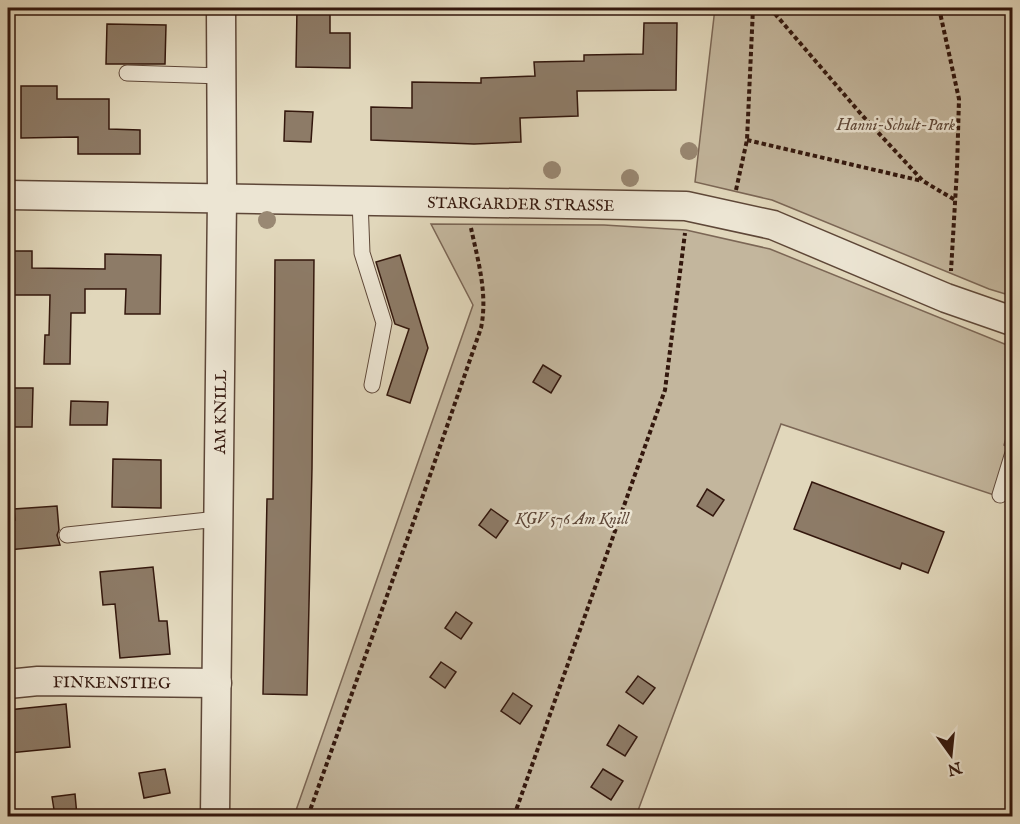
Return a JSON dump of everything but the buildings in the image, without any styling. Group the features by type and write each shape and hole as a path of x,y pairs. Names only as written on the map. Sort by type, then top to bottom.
{"street":[{"name":"AM KNILL","path":"215,816 222,198 221,8"},
{"name":"STARGARDER STRASSE","path":"8,195 686,207 773,225 946,298 1012,321"},
{"name":"FINKENSTIEG","path":"8,684 38,681 217,683"}],"lane":[{"path":"127,73 222,76"},
{"path":"360,200 362,253 384,323 372,385"},
{"path":"1000,495 1012,456"},
{"path":"67,535 218,519"}],"path":[{"path":"730,215 747,140 753,8"},
{"path":"770,8 861,114 923,181 955,200"},
{"path":"939,8 959,99 950,278"},
{"path":"747,140 923,181"},
{"path":"308,816 481,328 483,287 469,219"},
{"path":"514,816 665,390 687,224"}],"green space":[{"name":"Hanni-Schult-Park","path":"715,8 1012,8 1012,296 989,289 772,200 695,182"},
{"name":"KGV 576 Am Knill","path":"431,224 604,225 686,230 770,249 1012,347 1012,418 1004,445 1012,449 1012,501 781,424 636,816 294,816 473,305"}]}
